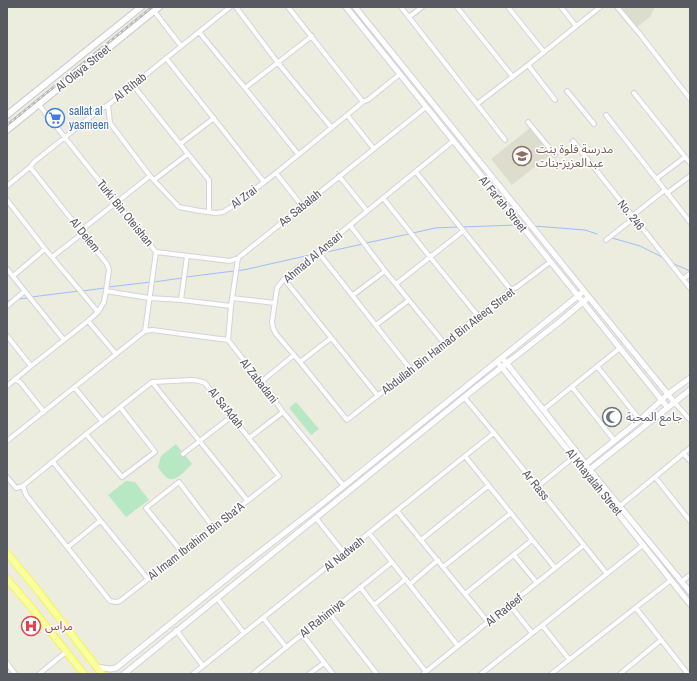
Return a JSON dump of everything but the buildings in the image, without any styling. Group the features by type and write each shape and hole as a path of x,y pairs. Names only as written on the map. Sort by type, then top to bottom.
{"main road":[{"name":"Al Olaya Street","path":"7,115 141,7"},
{"name":"Al Olaya Street","path":"7,130 157,9"},
{"path":"7,553 102,674"},
{"path":"7,579 84,674"}],"street":[{"name":"Al Rihab","path":"7,186 34,162 230,7"},
{"path":"236,7 278,63 331,127"},
{"path":"288,7 363,102"},
{"name":"Al Far'ah Street","path":"346,7 668,408"},
{"name":"Al Far'ah Street","path":"355,7 675,403"},
{"path":"401,7 505,140"},
{"path":"409,17 422,7"},
{"path":"457,7 513,77"},
{"path":"508,7 544,52"},
{"path":"561,7 576,26"},
{"path":"477,104 600,7"},
{"path":"617,7 690,98"},
{"path":"157,9 182,46"},
{"path":"199,32 298,154"},
{"path":"245,88 312,36"},
{"path":"166,58 264,182"},
{"path":"528,65 555,100"},
{"name":"Al Zrai","path":"108,105 110,123 150,176 179,207 189,210 223,212 276,173 331,127 400,74"},
{"path":"133,85 209,180 209,212"},
{"path":"567,91 594,124"},
{"path":"634,92 690,163"},
{"name":"Turki Bin Oteishan","path":"38,104 156,252 145,332"},
{"name":"As Sabalah","path":"238,258 426,107"},
{"path":"347,115 374,149"},
{"path":"606,115 690,222"},
{"path":"180,144 214,118"},
{"path":"528,122 555,155"},
{"name":"Ahmad Al Ansari","path":"347,420 276,334 272,322 277,288 284,279 453,141"},
{"name":"No. 246","path":"573,141 690,288"},
{"path":"154,180 188,154"},
{"path":"656,179 685,157"},
{"name":"Al Delem","path":"30,167 107,264 108,270 104,302 98,312"},
{"path":"416,172 511,290"},
{"path":"276,173 302,206"},
{"path":"52,257 83,233 84,228 150,176"},
{"path":"340,176 367,211"},
{"path":"606,240 633,217 690,176"},
{"path":"383,198 478,316"},
{"path":"7,200 45,249 98,312 7,386"},
{"path":"350,225 385,271 444,343"},
{"path":"396,284 463,231"},
{"path":"13,276 45,249"},
{"path":"7,441 145,332 152,330 228,340 238,258 230,261 156,252"},
{"path":"318,252 411,370"},
{"path":"181,300 187,256"},
{"name":"Abdullah Bin Hamad Bin Ateeq Street","path":"347,420 511,290 550,262"},
{"path":"7,269 64,340"},
{"path":"352,295 385,271"},
{"path":"683,280 690,274"},
{"path":"284,279 378,396"},
{"path":"7,306 26,291"},
{"path":"106,291 149,298 231,306"},
{"path":"96,667 115,671 242,566 344,486 584,292"},
{"path":"124,674 176,630 588,297"},
{"path":"232,298 275,303"},
{"path":"376,325 409,300"},
{"path":"568,305 575,302 577,303 578,305 573,310"},
{"path":"88,321 116,354"},
{"path":"7,336 31,366"},
{"path":"300,362 331,338"},
{"name":"Al Zabadani","path":"228,340 283,412 344,486"},
{"path":"543,410 620,348"},
{"path":"261,382 294,355"},
{"name":"Al Khayalah Street","path":"502,357 543,410 575,457"},
{"name":"Al Khayalah Street","path":"497,361 596,481 690,604"},
{"path":"597,366 640,420"},
{"path":"508,375 509,372 514,373"},
{"path":"583,466 640,420 668,394 690,378"},
{"path":"15,380 20,382 44,412"},
{"name":"Al Sa'Adah","path":"152,382 193,380 205,383 279,476"},
{"path":"7,477 16,488 23,486 152,382 247,500"},
{"path":"572,387 614,440"},
{"path":"75,388 102,421"},
{"path":"674,390 672,397 675,400 680,398"},
{"path":"588,471 690,390"},
{"name":"Ar Rass","path":"464,397 607,574"},
{"path":"675,403 690,420"},
{"path":"656,406 662,405 665,409 661,414"},
{"path":"86,434 122,477 155,452 120,407"},
{"path":"249,438 283,412"},
{"path":"183,454 232,416"},
{"name":"Al Nadwah","path":"193,674 494,433"},
{"path":"620,506 690,448"},
{"path":"683,453 690,461"},
{"path":"465,456 555,568"},
{"path":"537,487 575,457"},
{"path":"53,462 148,579"},
{"name":"Al Imam Ibrahim Bin Sba'A","path":"68,547 110,601 120,601 279,476"},
{"path":"655,477 690,520"},
{"name":"Al Khayalah Street","path":"596,481 620,506 690,592"},
{"path":"182,552 146,508 179,482 214,527"},
{"path":"23,486 26,495 68,547 100,521"},
{"path":"421,540 488,486"},
{"path":"398,511 488,622"},
{"path":"443,567 511,513"},
{"path":"316,518 344,553"},
{"path":"369,533 458,646"},
{"path":"466,594 532,540"},
{"path":"481,674 643,544"},
{"name":"Al Radeef","path":"425,673 584,545"},
{"path":"514,555 537,583"},
{"path":"410,584 438,560"},
{"name":"Al Rahimiya","path":"253,674 392,562"},
{"path":"242,566 244,572 247,573"},
{"path":"234,573 238,574 240,577 238,580"},
{"path":"682,581 690,575"},
{"path":"374,605 406,579"},
{"path":"551,674 671,580"},
{"path":"360,587 425,673"},
{"path":"684,596 690,600"},
{"path":"217,598 244,633"},
{"path":"510,605 532,633"},
{"path":"636,608 688,674"},
{"path":"328,613 376,674"},
{"path":"263,618 286,647"},
{"path":"542,625 570,659"},
{"path":"176,630 204,666"},
{"path":"302,634 333,674"},
{"path":"620,674 662,640"},
{"path":"39,674 66,652"},
{"path":"309,674 324,663"},
{"path":"7,664 15,674"}],"shaded area":[{"path":"621,7 655,7 650,17 637,27"},
{"name":"مدرسة فلوة بنت عبدالعزيز-بنات","path":"531,127 552,153 512,185 491,159"}],"green space":[{"path":"296,402 319,429 311,435 289,408"},
{"path":"176,444 192,464 180,476 169,479 158,467 161,456"},
{"path":"126,481 135,482 149,500 126,517 108,495"}],"waterway":[{"path":"462,227 517,225"},
{"path":"534,226 585,230 597,234"},
{"path":"413,233 435,228 458,227"},
{"path":"366,243 409,234"},
{"path":"612,238 640,246 664,258"},
{"path":"322,253 363,244"},
{"path":"237,271 310,255"},
{"path":"672,263 690,271"},
{"path":"186,277 234,271"},
{"path":"154,282 182,278"},
{"path":"108,287 151,282"},
{"path":"82,291 105,288"},
{"path":"31,297 79,291"},
{"path":"19,299 28,298"},
{"path":"7,301 12,300"}],"railway":[{"path":"7,125 152,7"}],"place":[{"name":"sallat al yasmeen","path":"55,118"},
{"name":"مدرسة فلوة بنت عبدالعزيز-بنات","path":"522,156"},
{"name":"جامع المحبة","path":"612,417"},
{"name":"مراس","path":"31,626"}]}
